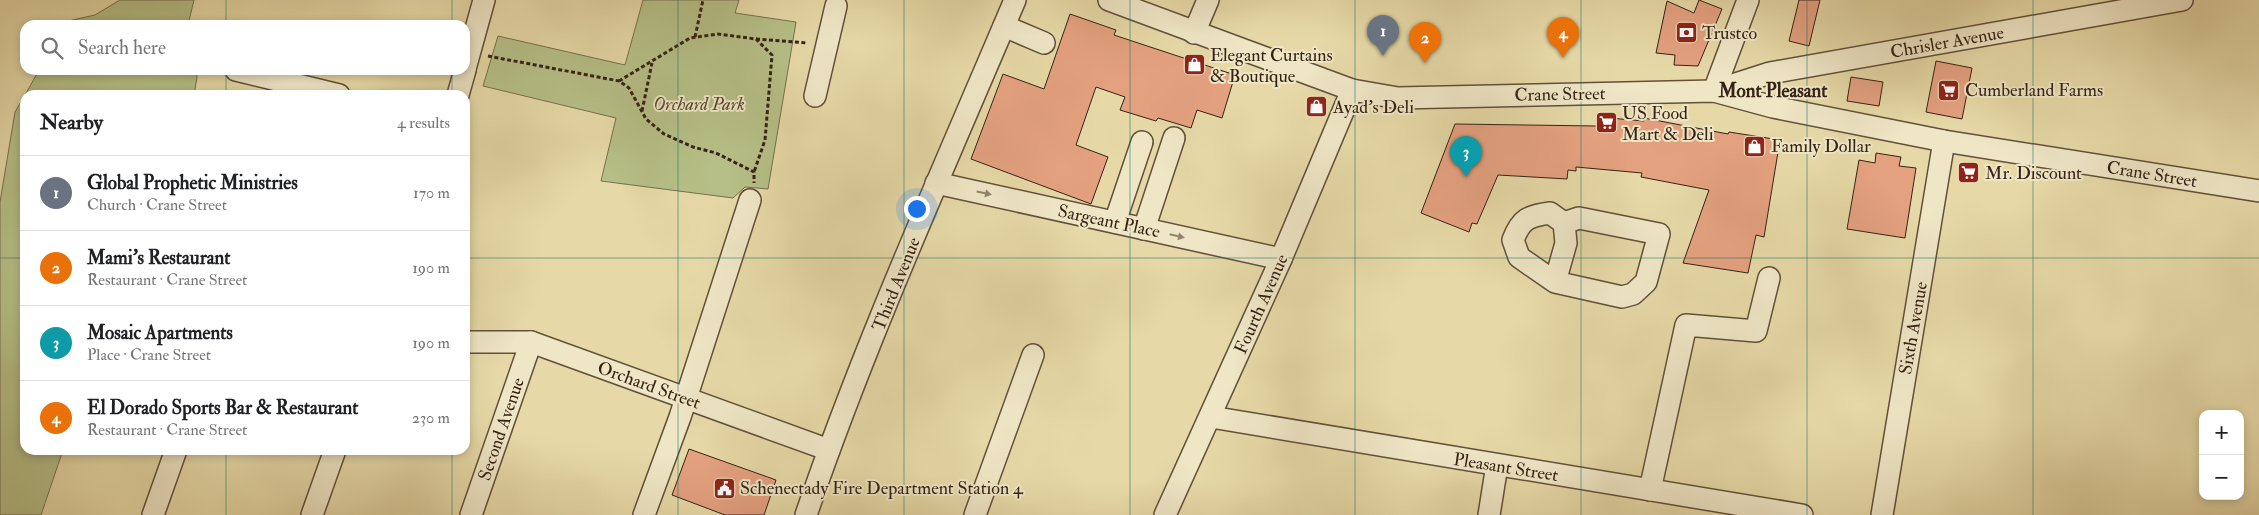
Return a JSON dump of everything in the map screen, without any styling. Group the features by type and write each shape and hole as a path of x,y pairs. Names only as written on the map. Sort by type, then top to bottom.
{"street":[{"path":"470,53 484,0"},
{"name":"Third Avenue","path":"806,515 829,450 936,183 1015,0"},
{"name":"Crane Street","path":"1108,0 1352,90 1398,98 1714,91 1772,107 1944,141 2259,191"},
{"path":"1194,33 1208,0"},
{"path":"1714,91 1748,0"},
{"name":"Chrisler Avenue","path":"1714,91 1770,73 2182,0"},
{"path":"815,96 827,45 831,2"},
{"path":"1004,26 1044,42"},
{"path":"256,75 318,90"},
{"path":"459,90 464,75"},
{"name":"Fourth Avenue","path":"1165,515 1281,259 1352,90"},
{"path":"1144,229 1174,138"},
{"name":"Sixth Avenue","path":"1882,515 1944,141"},
{"path":"1115,222 1142,142"},
{"name":"Sargeant Place","path":"936,183 1281,259"},
{"path":"644,515 685,399 750,200"},
{"path":"1555,282 1566,243 1564,223 1550,213 1533,215 1519,225 1513,240 1519,257 1555,282 1622,297 1633,294 1646,282 1659,234 1579,218 1564,223"},
{"path":"1650,490 1686,325 1756,332 1769,278"},
{"name":"Orchard Street","path":"470,342 532,342 829,450"},
{"name":"Second Avenue","path":"470,515 532,342"},
{"path":"975,515 1033,355"},
{"name":"Pleasant Street","path":"1211,417 1497,466 1802,515"},
{"path":"153,515 174,455"},
{"path":"312,515 333,455"},
{"path":"1489,515 1497,466"}],"path":[{"path":"695,37 703,0"},
{"path":"619,81 690,38 695,37 718,34 827,45"},
{"path":"750,200 754,172 765,140 772,55 756,39"},
{"path":"642,112 652,62"},
{"path":"470,64 619,81 629,88 646,119 664,134 693,147 716,153 754,172"}],"green space":[{"path":"120,0 194,0 189,20 72,20 95,15"},
{"name":"Orchard Park","path":"643,0 739,0 735,13 796,22 768,189 745,187 733,198 601,181 616,118 483,86 498,36 625,65"},
{"path":"36,75 197,75 197,77 195,90 28,90"},
{"path":"20,104 20,455 61,455 41,515 0,515 0,202 15,112"}],"building":[{"name":"Trustco","path":"1699,0 1722,9 1698,66 1674,65 1675,55 1656,53 1667,1 1694,13"},
{"path":"1799,0 1820,0 1809,46 1789,41"},
{"path":"1070,14 1116,30 1114,35 1235,75 1222,118 1197,110 1191,128 1158,118 1156,121 1120,110 1125,97 1096,87 1076,145 1108,157 1091,204 971,159 1003,74 1044,89"},
{"name":"Cumberland Farms","path":"1936,61 1972,68 1962,119 1926,112"},
{"path":"1851,77 1883,82 1879,106 1847,101"},
{"path":"1598,117 1644,121 1644,118 1728,134 1729,132 1780,140 1764,237 1756,235 1748,273 1683,263 1709,190 1641,177 1642,173 1576,167 1576,171 1568,170 1567,179 1498,175 1477,224 1472,223 1469,232 1421,213 1455,124 1597,126"},
{"path":"1876,153 1901,157 1899,166 1916,168 1905,238 1847,229 1859,160 1875,163"},
{"name":"Schenectady Fire Department Station 4","path":"689,449 776,480 764,515 725,515 672,495"}],"place":[{"name":"Trustco","path":"1686,33"},
{"name":"Global Prophetic Ministries","path":"1383,56"},
{"name":"El Dorado Sports Bar & Restaurant","path":"1563,58"},
{"name":"Mami's Restaurant","path":"1425,63"},
{"name":"Elegant Curtains & Boutique","path":"1194,65"},
{"name":"Cumberland Farms","path":"1949,90"},
{"name":"Ayad's Deli","path":"1317,107"},
{"name":"US Food Mart & Deli","path":"1606,123"},
{"name":"Family Dollar","path":"1755,146"},
{"name":"Mr. Discount","path":"1969,173"},
{"name":"Mosaic Apartments","path":"1466,177"},
{"name":"Schenectady Fire Department Station 4","path":"724,488"}],"district":[{"name":"Mont Pleasant","path":"1773,90"}]}
